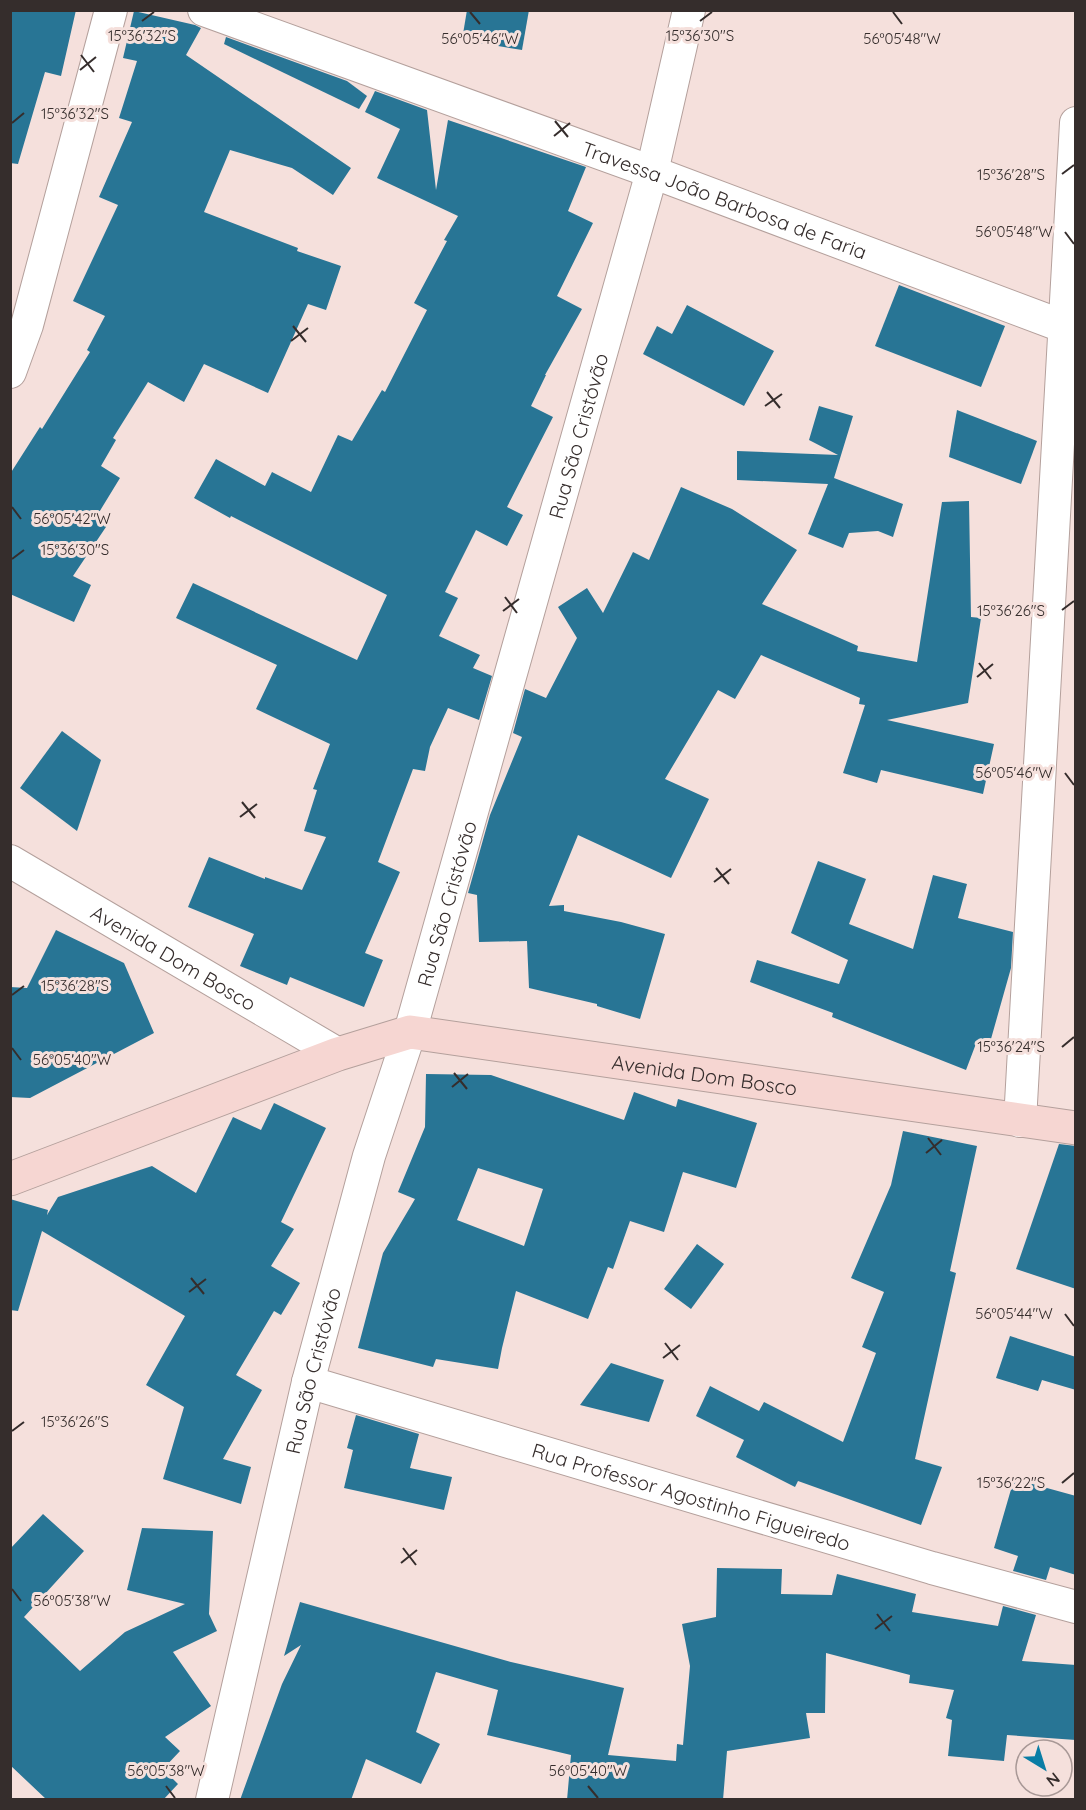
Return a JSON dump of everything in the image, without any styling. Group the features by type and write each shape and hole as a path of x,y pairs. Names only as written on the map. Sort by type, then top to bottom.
{"street":[{"path":"10,372 27,325 111,10"},
{"name":"Travessa João Barbosa de Faria","path":"204,10 652,172 1070,327"},
{"name":"Rua São Cristóvão","path":"212,1800 308,1382 369,1156 410,1032 652,172 689,10"},
{"path":"1020,1121 1070,327 1076,123"},
{"name":"Avenida Dom Bosco","path":"10,861 338,1054"},
{"name":"Avenida Dom Bosco","path":"10,1179 338,1054 410,1032 1076,1128"},
{"name":"Rua Professor Agostinho Figueiredo","path":"308,1382 932,1568 1076,1607"}],"building":[{"path":"10,10 76,10 61,76 45,72 18,164 10,163"},
{"path":"467,10 529,10 522,50 462,40"},
{"path":"134,11 201,28 186,55 351,168 333,195 292,168 230,150 204,212 298,248 297,251 341,266 326,310 308,304 268,393 204,364 184,402 148,382 113,438 116,440 101,466 120,478 98,514 110,521 73,576 91,585 74,622 10,594 10,474 40,427 42,429 90,352 87,350 105,316 73,301 118,205 99,197 132,122 119,118 137,61 123,58"},
{"path":"226,37 347,81 367,96 359,109 224,44"},
{"path":"375,91 427,110 436,190 448,120 586,167 568,211 593,223 557,296 582,309 545,375 531,406 553,417 507,507 523,515 507,546 476,530 445,592 458,598 439,636 480,655 473,668 492,676 479,720 448,708 430,747 425,771 413,769 378,862 400,872 365,953 383,960 364,1007 290,977 287,985 240,966 254,934 188,907 209,857 265,879 265,877 302,890 326,837 304,831 317,790 313,789 330,744 256,709 277,665 176,618 193,583 357,660 387,595 194,498 216,459 265,486 272,472 311,492 338,435 352,441 382,390 385,392 427,310 414,303 458,216 377,178 400,129 365,112"},
{"path":"899,285 1005,326 981,387 875,346"},
{"path":"687,305 774,351 744,406 643,354 657,326 672,334"},
{"path":"819,406 853,416 834,478 903,504 893,537 878,531 849,533 843,548 808,534 828,484 737,480 737,451 838,455 809,440"},
{"path":"957,410 1037,441 1021,484 949,457"},
{"path":"681,487 732,509 797,550 762,604 858,646 857,651 917,662 942,502 969,501 971,617 981,618 968,703 887,720 994,744 983,794 881,770 877,783 843,773 865,705 859,704 860,698 761,655 735,699 718,690 665,779 709,799 671,878 578,835 549,906 564,905 564,911 621,922 665,934 640,1019 597,1006 597,1004 529,988 527,941 479,942 477,895 468,893 490,815 522,737 513,733 525,689 546,698 577,638 558,607 587,588 603,613 633,552 649,560"},
{"path":"62,731 101,760 77,831 20,788"},
{"path":"818,861 866,879 849,924 913,949 933,875 967,884 958,918 1013,932 1011,968 989,1046 977,1041 966,1070 832,1017 833,1013 750,982 757,960 839,984 848,960 791,933"},
{"path":"56,930 124,963 154,1033 30,1098 10,1097 10,987 27,988"},
{"path":"426,1074 491,1075 624,1120 634,1092 676,1107 678,1099 757,1123 736,1188 683,1172 664,1232 630,1221 613,1269 608,1267 588,1319 516,1291 498,1369 436,1359 433,1367 358,1348 383,1253 415,1199 398,1192 425,1127","holes":["478,1168 543,1189 524,1246 457,1220"]},
{"path":"274,1103 326,1128 281,1222 294,1229 271,1266 300,1283 281,1315 274,1311 236,1375 262,1390 223,1459 251,1467 241,1504 163,1479 184,1407 146,1385 185,1316 42,1231 18,1311 10,1310 10,1199 48,1210 47,1215 58,1197 152,1166 196,1193 233,1117 261,1130"},
{"path":"903,1131 977,1146 950,1271 956,1273 915,1459 942,1467 921,1525 798,1481 795,1487 736,1457 744,1440 696,1416 710,1386 759,1411 764,1402 843,1442 876,1353 862,1347 884,1292 851,1278 891,1185"},
{"path":"1059,1144 1076,1146 1076,1289 1016,1269"},
{"path":"697,1244 724,1264 691,1309 664,1289"},
{"path":"1010,1336 1076,1357 1076,1390 1042,1380 1038,1391 996,1378"},
{"path":"611,1363 664,1380 649,1422 580,1405"},
{"path":"356,1415 419,1434 410,1468 452,1477 444,1510 344,1488 353,1450 347,1448"},
{"path":"1014,1479 1076,1496 1076,1575 1050,1567 1046,1580 1013,1571 1018,1556 994,1548"},
{"path":"43,1514 84,1551 24,1617 80,1671 125,1632 185,1604 127,1590 142,1528 213,1531 209,1614 217,1631 173,1652 211,1706 165,1737 180,1751 163,1769 178,1784 163,1800 47,1800 10,1765 10,1549"},
{"path":"717,1568 782,1569 781,1594 832,1595 837,1574 916,1594 912,1612 998,1626 1003,1606 1036,1615 1022,1661 1076,1665 1076,1740 1074,1738 1007,1735 1004,1761 948,1756 952,1720 946,1718 954,1690 909,1683 910,1675 826,1653 825,1713 806,1713 810,1738 727,1751 723,1800 567,1800 571,1755 487,1735 498,1690 436,1672 416,1732 440,1744 421,1784 366,1759 351,1800 240,1800 282,1684 301,1645 284,1656 300,1602 511,1662 624,1688 608,1755 676,1761 677,1744 683,1745 690,1666 682,1624 716,1617"}]}
